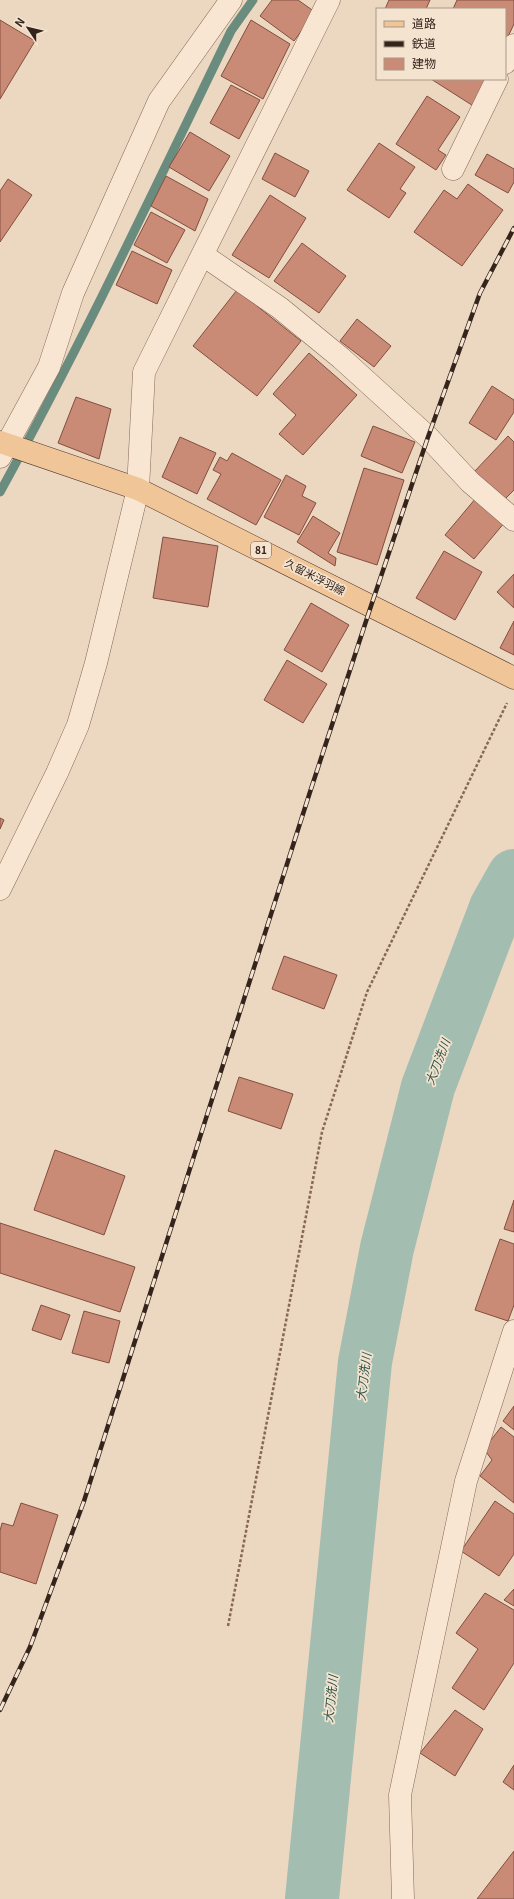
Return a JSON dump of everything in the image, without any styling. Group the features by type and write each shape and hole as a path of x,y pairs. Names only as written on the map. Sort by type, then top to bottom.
{"main road":[{"name":"久留米浮羽線","path":"2,448 138,489 512,687"}],"street":[{"path":"2,448 49,367 73,293 159,101 231,0"},
{"path":"0,889 57,773 78,725 96,662 138,489 144,372 329,0"},
{"path":"506,62 514,45"},
{"path":"452,169 496,80"},
{"path":"203,254 280,308 341,358 428,437 470,482 514,520"},
{"path":"404,1899 400,1795 466,1481 514,1331"}],"path":[{"path":"228,1626 322,1132 367,992 451,822 512,687"}],"building":[{"path":"272,0 298,0 315,12 294,41 260,16"},
{"path":"389,0 430,0 426,8 385,8"},
{"path":"457,0 514,0 514,24 506,41 506,8 453,8"},
{"path":"0,20 35,41 0,99"},
{"path":"251,20 290,44 263,99 221,76"},
{"path":"433,80 492,80 478,109"},
{"path":"231,85 260,100 239,139 210,123"},
{"path":"427,96 460,117 438,150 446,155 436,170 396,144"},
{"path":"190,132 230,156 209,191 169,167"},
{"path":"379,143 415,167 400,189 406,193 389,218 347,190"},
{"path":"275,153 309,171 295,197 262,179"},
{"path":"487,154 514,169 514,182 508,193 475,175"},
{"path":"166,176 208,199 195,231 151,206"},
{"path":"8,179 32,195 0,242 0,191"},
{"path":"468,184 503,210 462,266 414,232 444,190 457,199"},
{"path":"270,195 306,218 269,278 232,255"},
{"path":"151,212 185,230 167,263 134,245"},
{"path":"302,243 346,276 319,313 274,281"},
{"path":"132,251 172,270 157,304 116,285"},
{"path":"237,290 301,341 257,396 193,346"},
{"path":"357,319 391,346 374,367 340,341"},
{"path":"309,353 357,395 303,455 279,434 296,415 273,394"},
{"path":"492,386 514,400 514,412 496,440 469,423"},
{"path":"76,397 111,409 99,459 58,443"},
{"path":"373,426 415,442 402,473 361,456"},
{"path":"508,436 514,442 514,490 503,501 474,472"},
{"path":"180,437 216,453 197,494 162,477"},
{"path":"232,453 281,480 256,525 207,499 221,474 213,470 220,457 227,461"},
{"path":"364,468 404,480 377,565 337,552"},
{"path":"286,475 306,486 302,496 316,503 299,535 264,517"},
{"path":"476,498 505,522 474,559 445,535"},
{"path":"313,516 340,533 328,553 336,558 335,566 297,542"},
{"path":"163,537 218,546 208,607 153,598"},
{"path":"444,551 482,572 455,620 416,598"},
{"path":"514,574 514,608 497,592"},
{"path":"311,603 349,625 322,672 284,650"},
{"path":"514,621 514,655 500,648"},
{"path":"287,660 327,684 303,723 264,700"},
{"path":"0,818 4,820 0,829"},
{"path":"284,956 337,975 324,1009 272,989"},
{"path":"239,1077 293,1094 281,1129 228,1111"},
{"path":"55,1150 125,1176 104,1235 34,1210"},
{"path":"514,1200 514,1232 504,1229"},
{"path":"0,1223 135,1267 120,1312 0,1273"},
{"path":"500,1239 514,1244 514,1305 508,1321 475,1310"},
{"path":"41,1305 70,1315 61,1340 32,1330"},
{"path":"84,1311 120,1321 109,1363 72,1353"},
{"path":"514,1406 514,1430 503,1421"},
{"path":"501,1427 514,1437 514,1503 480,1476 492,1460 484,1449"},
{"path":"495,1501 514,1514 514,1554 499,1576 461,1551"},
{"path":"21,1503 58,1515 36,1584 0,1572 0,1531 2,1523 13,1526"},
{"path":"514,1589 514,1606 504,1600"},
{"path":"485,1593 514,1610 514,1663 484,1710 452,1688 478,1649 456,1633"},
{"path":"455,1710 483,1729 455,1776 420,1753"},
{"path":"514,1765 514,1790 503,1782"},
{"path":"514,1851 514,1899 477,1899"}],"waterway":[{"path":"0,492 90,321 231,31 253,0"},
{"name":"大刀洗川","path":"312,1899 365,1362 387,1248 428,1087 496,908 514,876"}],"railway":[{"path":"0,1710 30,1647 84,1501 310,792 428,437 480,293 514,228"}]}
